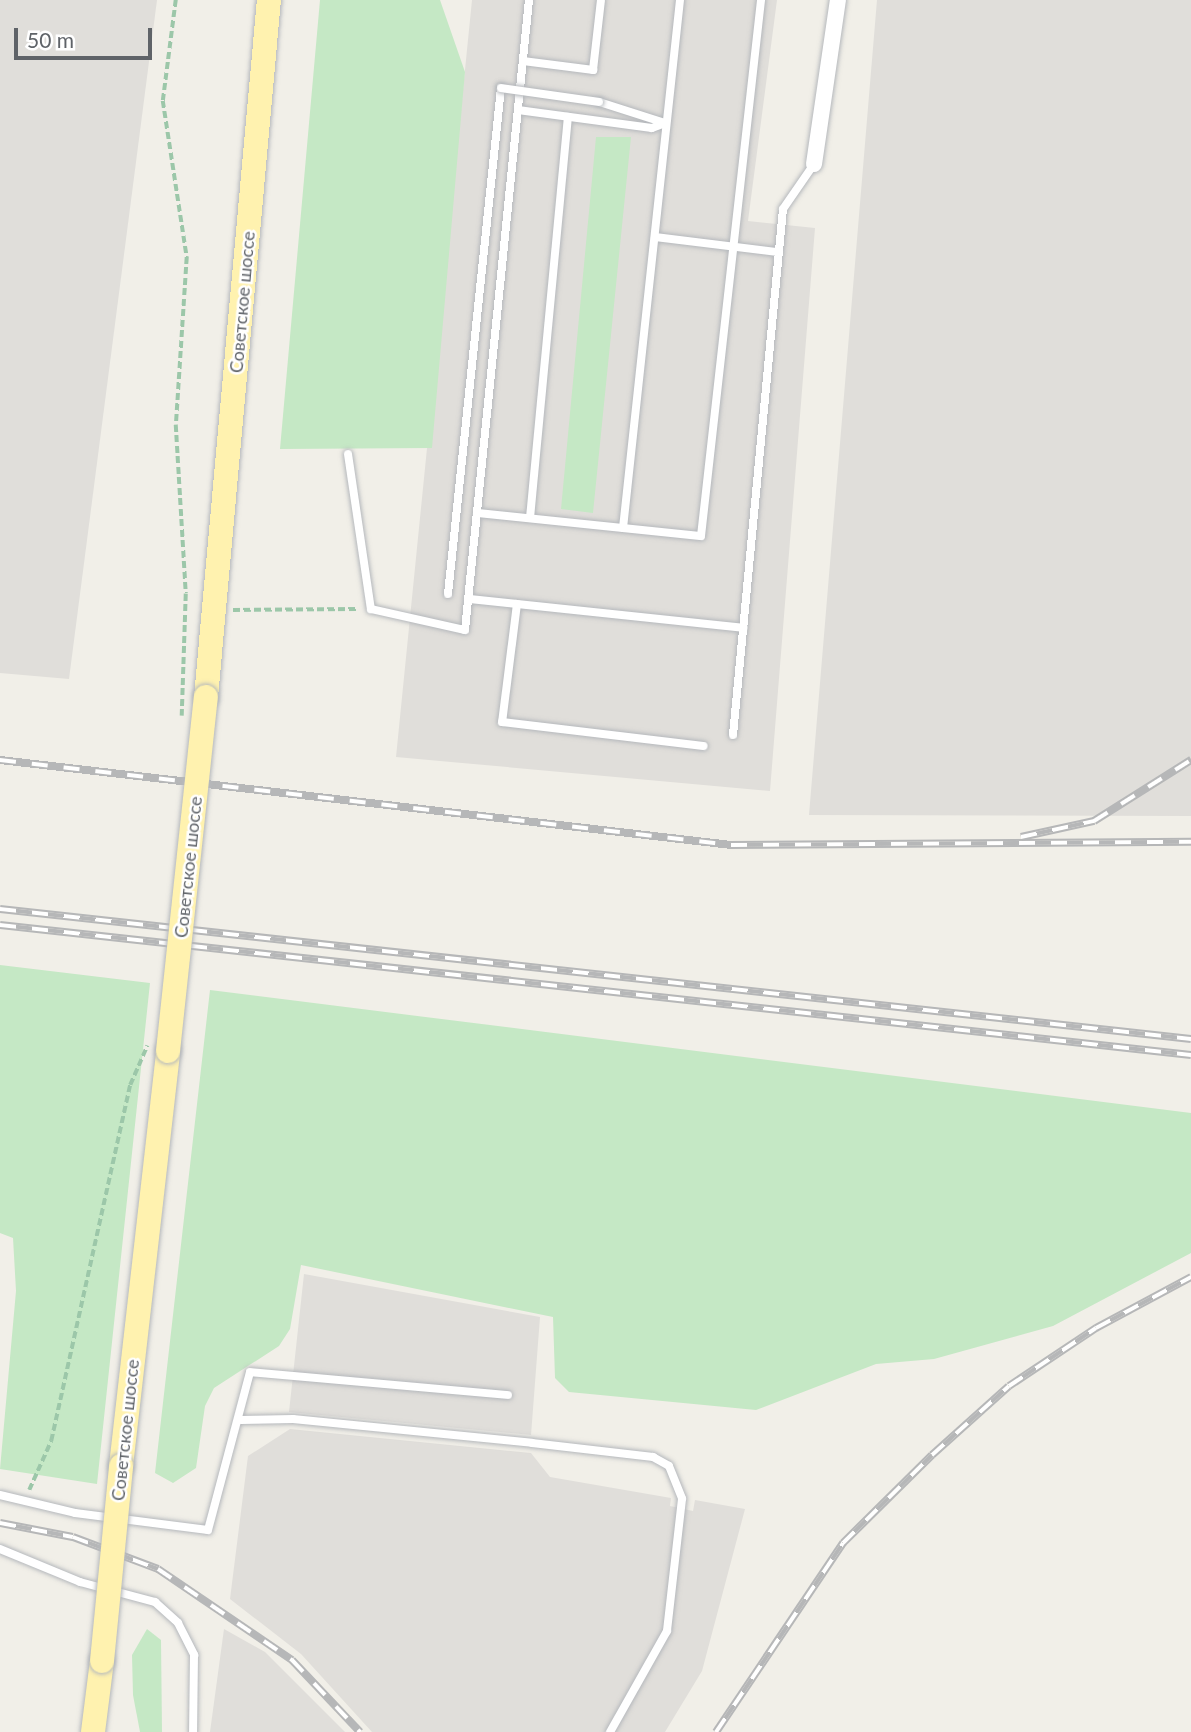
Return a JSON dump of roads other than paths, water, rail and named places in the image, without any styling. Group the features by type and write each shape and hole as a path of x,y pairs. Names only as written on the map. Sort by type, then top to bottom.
{"main road":[{"name":"Советское шоссе","path":"93,1732 121,1466 157,1049 206,697 269,0"}],"street":[{"path":"814,164 838,0"}],"lane":[{"path":"348,454 370,609 466,631 529,0"},
{"path":"523,61 593,70 601,0"},
{"path":"623,528 680,0"},
{"path":"477,513 701,536 761,0"},
{"path":"448,594 501,88 599,102 665,123"},
{"path":"518,110 652,128 665,123"},
{"path":"530,518 568,117"},
{"path":"733,735 783,209 814,164"},
{"path":"655,237 778,252"},
{"path":"469,599 743,628"},
{"path":"517,604 502,722 704,746"},
{"path":"0,1495 75,1513 208,1530 241,1420 250,1372 508,1395"},
{"path":"241,1420 293,1419 532,1443 653,1457 669,1466 682,1499 667,1631 610,1732"},
{"path":"0,1549 79,1582 155,1602 178,1623 194,1655 193,1732"}],"railway":[{"path":"0,760 731,845 1191,842"},
{"path":"1021,837 1094,821 1191,760"},
{"path":"0,909 1191,1039"},
{"path":"0,925 1191,1055"},
{"path":"716,1732 843,1543 932,1455 1009,1386 1096,1328 1191,1277"},
{"path":"0,1523 73,1537 158,1569 292,1660 360,1732"}]}
